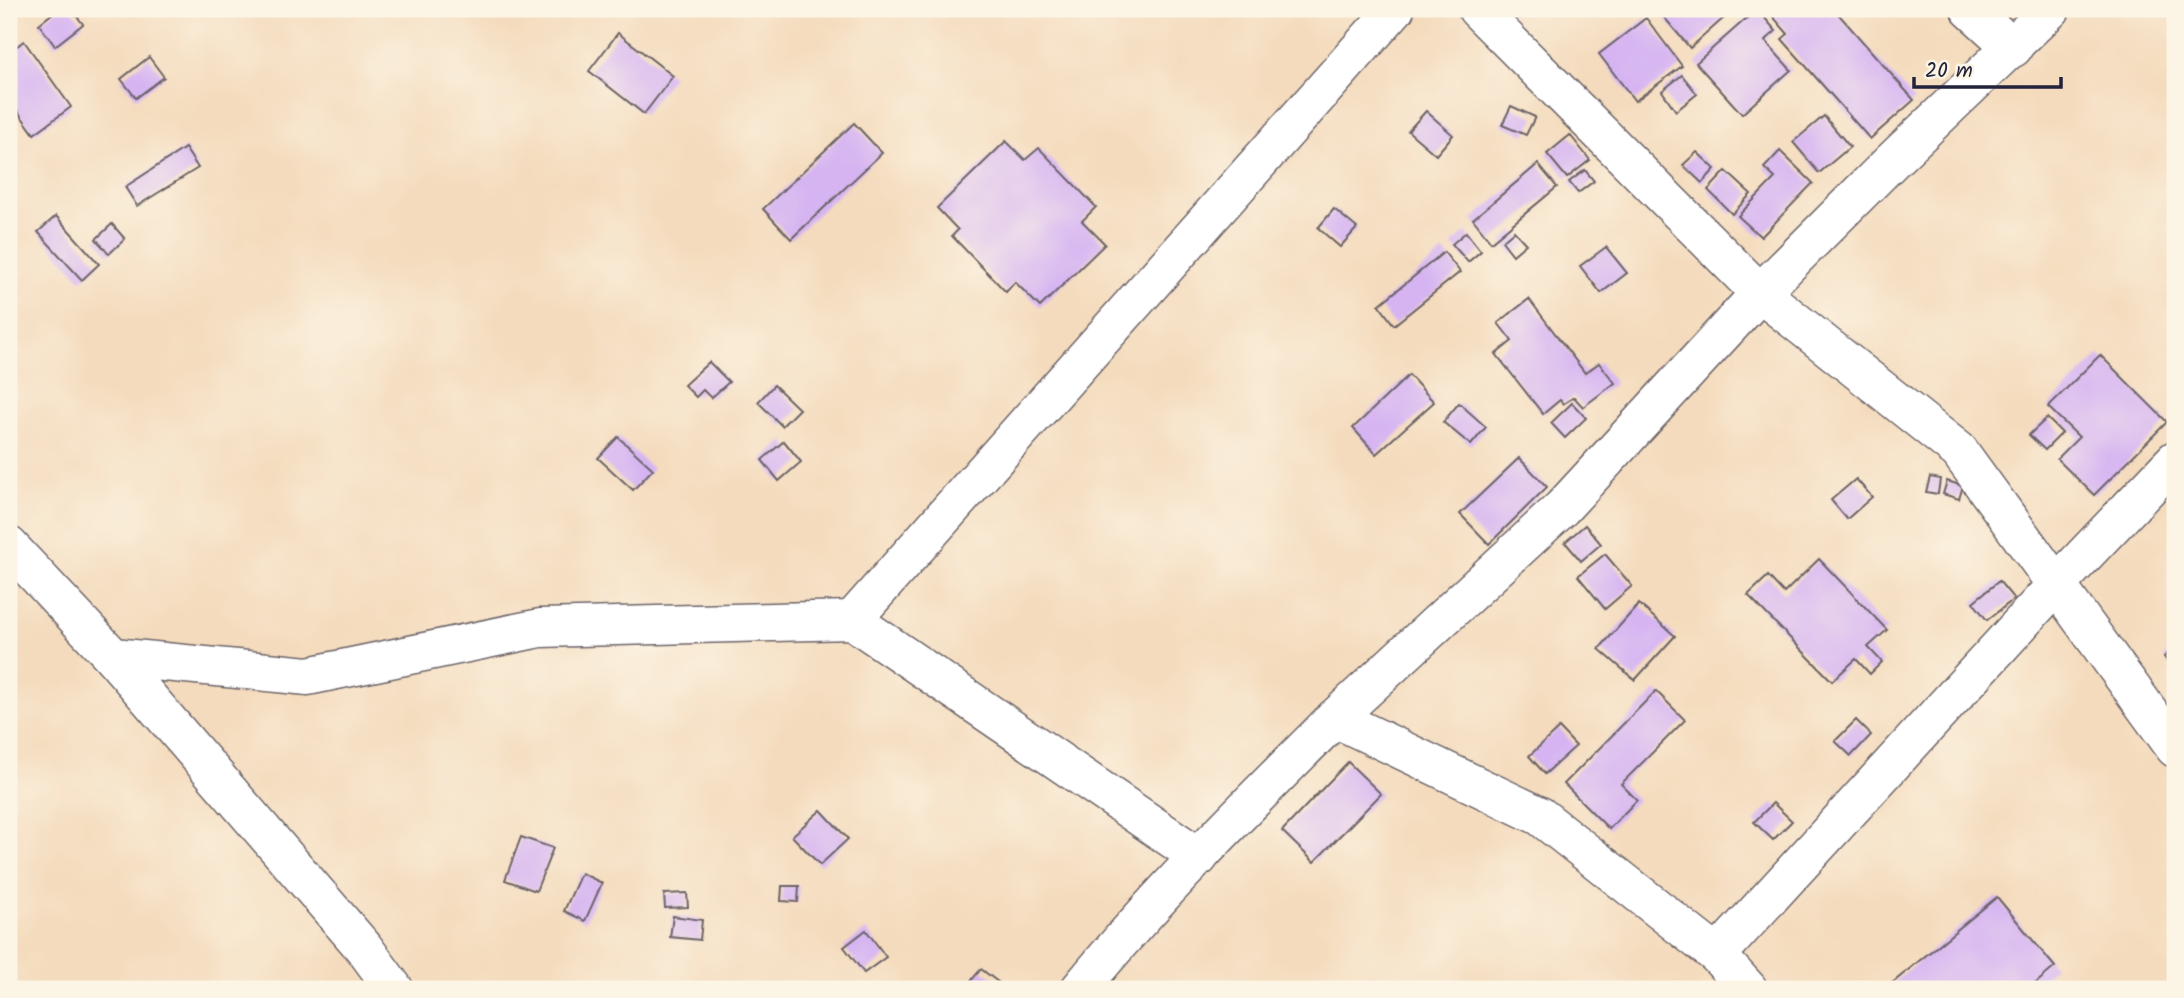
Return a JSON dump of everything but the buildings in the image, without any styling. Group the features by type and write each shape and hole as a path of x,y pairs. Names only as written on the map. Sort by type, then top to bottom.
{"street":[{"path":"852,620 1395,9"},
{"path":"1477,9 1760,293 1959,451 2175,748"},
{"path":"1970,9 2012,48"},
{"path":"1080,989 1125,935 1335,718 1562,508 1760,293 1892,161 2051,9"},
{"path":"1717,955 2056,585 2175,460"},
{"path":"9,546 113,657 363,948 394,989"},
{"path":"113,657 308,676 540,628 852,620 1199,857"},
{"path":"1335,718 1540,816 1717,955 1748,989"}]}
